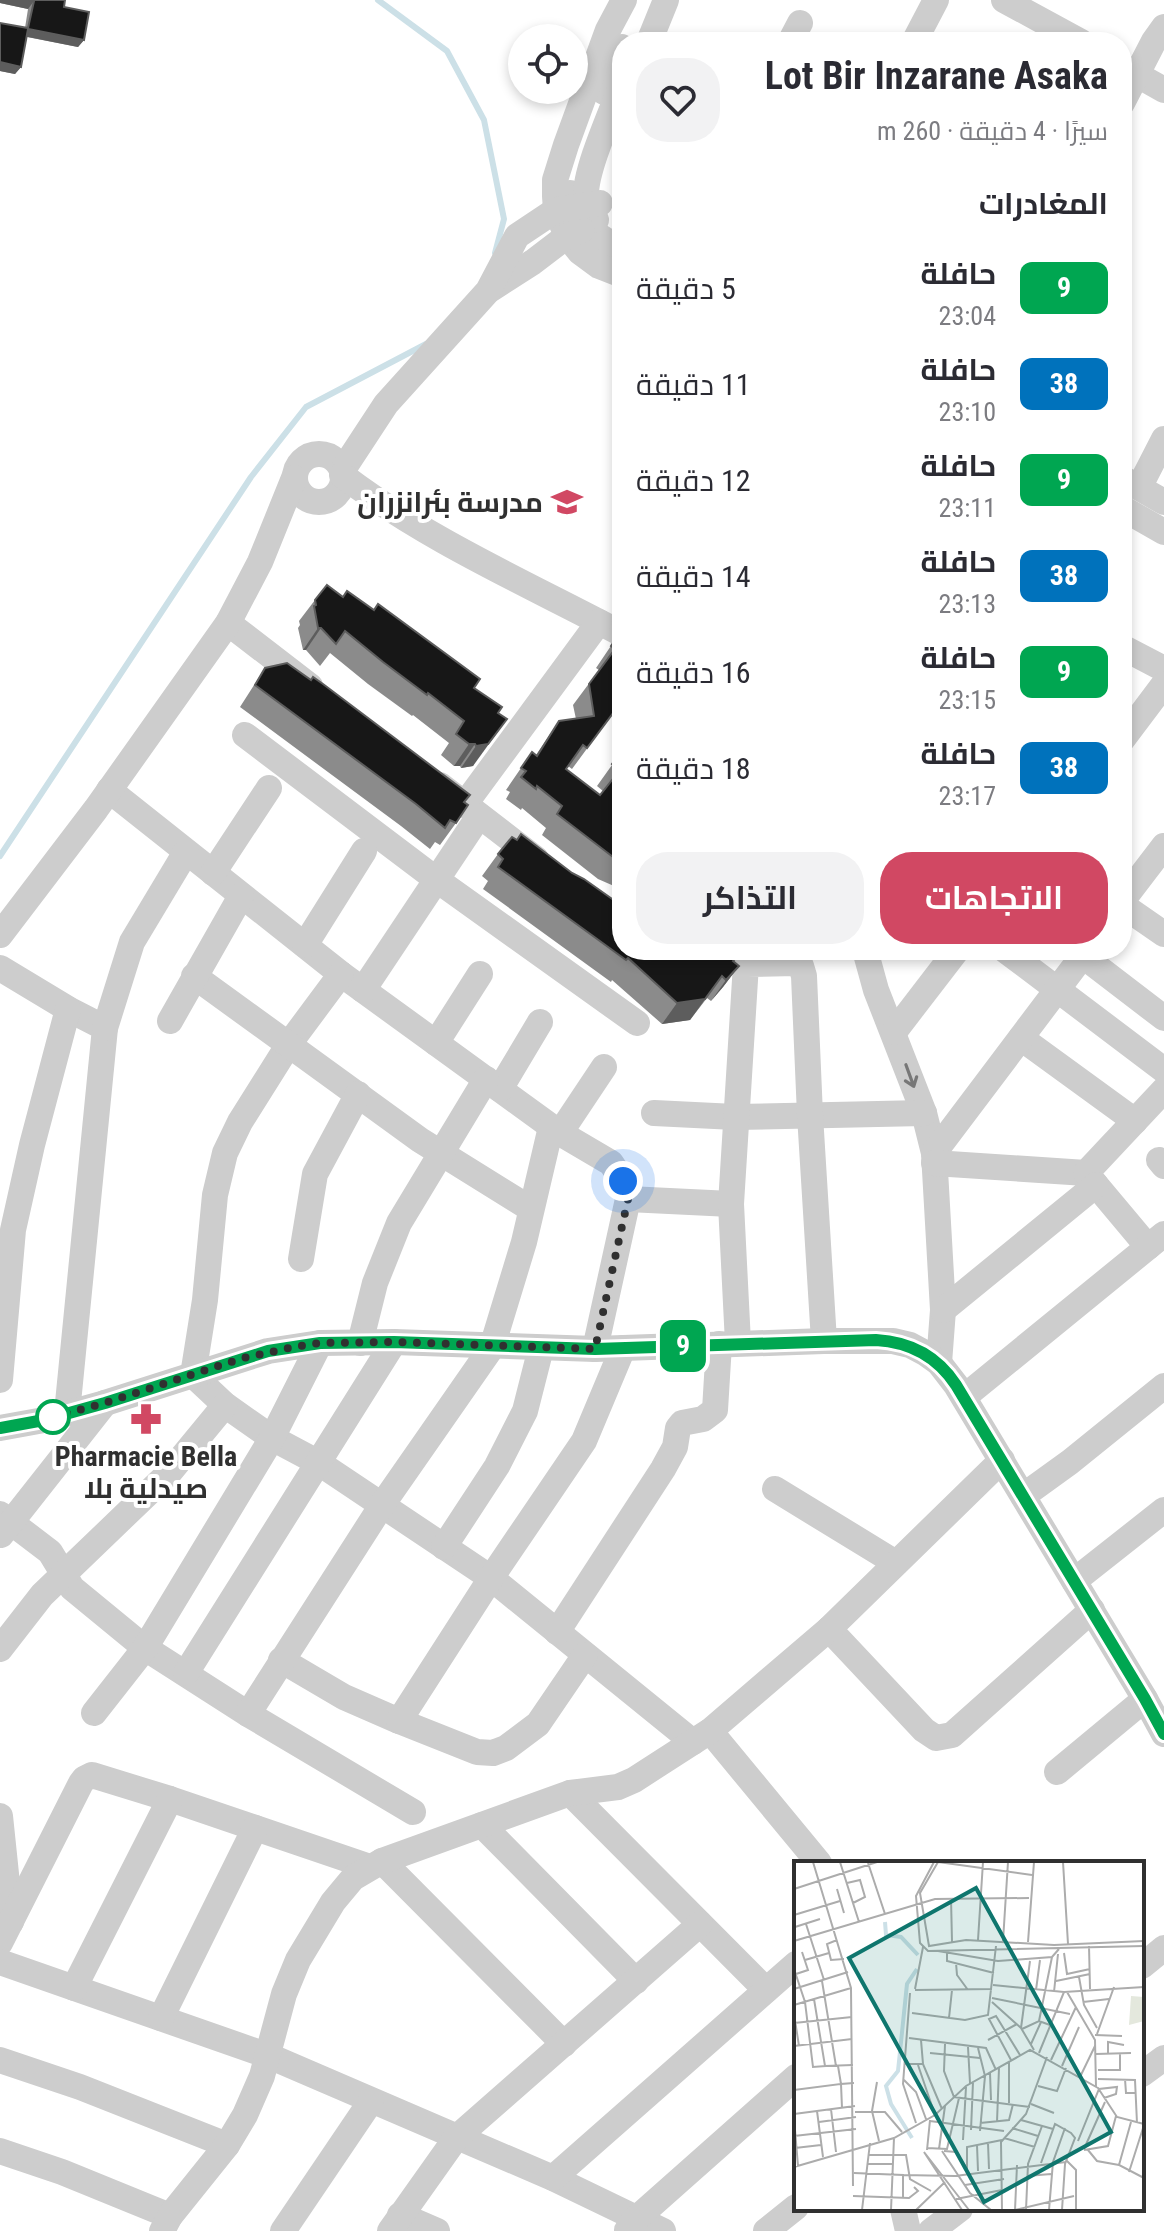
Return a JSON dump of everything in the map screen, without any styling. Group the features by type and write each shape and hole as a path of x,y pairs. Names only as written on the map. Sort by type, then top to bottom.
{"street":[{"path":"642,32 654,0"},
{"path":"653,32 666,0"},
{"path":"919,32 936,0"},
{"path":"1004,0 1063,32"},
{"path":"623,32 624,2"},
{"path":"612,240 555,180 608,30 624,2"},
{"path":"1132,68 1164,27"},
{"path":"612,72 577,161 570,195 589,218 612,237"},
{"path":"1132,72 1164,90"},
{"path":"589,218 586,194 590,169 612,111"},
{"path":"612,138 580,252 612,271"},
{"path":"260,562 333,487 386,404 488,291 517,236 589,218"},
{"path":"0,935 109,790 228,623 260,562 300,463 347,434 386,404"},
{"path":"1135,477 1164,439"},
{"path":"313,455 322,454 337,463 333,487"},
{"path":"1135,477 1164,502"},
{"path":"1135,477 1164,508"},
{"path":"294,478 300,494 307,499 333,487 411,522 610,628 472,810 437,880 363,990"},
{"path":"1132,514 1164,532"},
{"path":"228,623 327,699"},
{"path":"1132,652 1164,669"},
{"path":"1132,727 1164,684"},
{"path":"245,735 437,880 637,1023"},
{"path":"415,766 554,873"},
{"path":"213,873 269,788"},
{"path":"109,790 341,974 556,1130 611,1163 623,1181 628,1199 595,1349"},
{"path":"1132,889 1164,846"},
{"path":"305,945 364,851"},
{"path":"67,1413 105,1028 132,942 186,852"},
{"path":"170,1021 241,896"},
{"path":"1132,910 1164,934"},
{"path":"557,1632 663,1469 675,1447 678,1428 686,1421 703,1419 715,1410 729,1344 735,1117 748,960"},
{"path":"772,960 796,963 801,966 804,976 824,1341"},
{"path":"868,960 876,990 924,1113 934,1158 943,1310 939,1363"},
{"path":"894,1032 949,960"},
{"path":"1019,960 1164,1070"},
{"path":"934,1158 1080,960"},
{"path":"1094,960 1164,1018"},
{"path":"0,968 105,1028"},
{"path":"193,1375 205,1300 215,1195 225,1153 240,1122 289,1044 341,974"},
{"path":"436,1043 480,974"},
{"path":"194,976 440,1154 531,1209"},
{"path":"0,1380 13,1230 68,1009"},
{"path":"360,1343 375,1283 399,1223 440,1154 540,1022"},
{"path":"1021,1038 1135,1121"},
{"path":"248,1714 382,1505 492,1347 556,1130 604,1067"},
{"path":"943,1310 1091,1179 1135,1121 1164,1090"},
{"path":"301,1259 315,1174 358,1094"},
{"path":"654,1113 735,1117 924,1113"},
{"path":"934,1158 1091,1179 1156,1241 964,1397"},
{"path":"628,1199 731,1204"},
{"path":"0,1428 44,1420 105,1403 268,1351 320,1343 394,1342 595,1349 893,1341 917,1349 949,1373 1162,1726"},
{"path":"186,1673 394,1342"},
{"path":"94,1713 145,1648 272,1438 320,1343"},
{"path":"444,1547 497,1466 525,1411 541,1348"},
{"path":"399,1721 584,1441 623,1348"},
{"path":"193,1375 225,1405 272,1438 319,1463 491,1578 585,1655 702,1736 817,1861"},
{"path":"1023,1496 1164,1386"},
{"path":"105,1403 4,1525 50,1552 72,1588 145,1648 248,1714 413,1812"},
{"path":"0,1649 42,1595 169,1473 225,1405"},
{"path":"0,2151 62,2172 166,2223 227,2145 254,2096 269,2056 284,1994 305,1946 333,1902 353,1878 376,1864 570,1793 618,1787 634,1780 702,1736 829,1629 1002,1460"},
{"path":"775,1489 896,1563"},
{"path":"1074,1581 1164,1511"},
{"path":"829,1629 924,1730 936,1738 952,1735 1092,1610"},
{"path":"281,1660 344,1697 477,1752 493,1753 506,1748 538,1724 585,1655"},
{"path":"1057,1772 1145,1699"},
{"path":"5,1933 84,1779 92,1775 376,1864 564,2044"},
{"path":"570,1793 766,1990"},
{"path":"74,1988 170,1799"},
{"path":"0,1816 5,1933"},
{"path":"482,1825 636,1981"},
{"path":"161,2018 255,1828"},
{"path":"437,2231 395,2223 456,2138 700,1924"},
{"path":"1144,1964 1164,1948"},
{"path":"0,1962 269,2056 553,2178 632,2224 663,2231"},
{"path":"553,2178 794,1966"},
{"path":"1144,2073 1164,2058"},
{"path":"0,2060 80,2087 227,2145"},
{"path":"632,2224 794,2079"},
{"path":"283,2231 371,2101"},
{"path":"766,2231 794,2209"},
{"path":"903,2211 908,2231"},
{"path":"931,2231 957,2211"}],"building":[{"path":"29,0 65,0 64,7 89,12 84,40 28,29 21,67 0,62 0,23 28,28 34,1"},
{"path":"327,585 343,597 347,591 374,610 378,604 480,679 474,688 502,707 498,713 507,719 488,744 469,744 456,734 464,721 345,631 336,644 318,628 315,600"},
{"path":"612,653 612,714 587,748 583,745 566,769 600,795 612,780 612,856 557,814 562,806 521,777 526,771 521,768 532,752 537,756 559,721 594,716 589,684"},
{"path":"287,663 311,680 313,677 323,684 470,795 464,802 468,805 456,823 450,820 445,828 255,685 265,668"},
{"path":"521,834 612,899 612,950 498,867 503,859 498,854 512,837 517,840"},
{"path":"630,960 734,960 739,966 726,980 722,976 705,999 677,1003"}],"waterway":[{"path":"378,0 447,51 484,120 504,219 495,253"},
{"path":"0,856 251,477 306,407 426,344"}],"bus line":[{"name":"9","path":"0,1428 44,1420 105,1403 268,1351 320,1343 394,1342 595,1349 876,1340 910,1345 949,1373 1164,1734"}],"place":[{"name":"مدرسة بئرانزران","path":"567,502"},
{"name":"Pharmacie Bella صيدلية بلا","path":"146,1419"}],"route":[{"path":"53,1417 268,1351 320,1343 394,1342 595,1349 628,1199 623,1181"}]}
